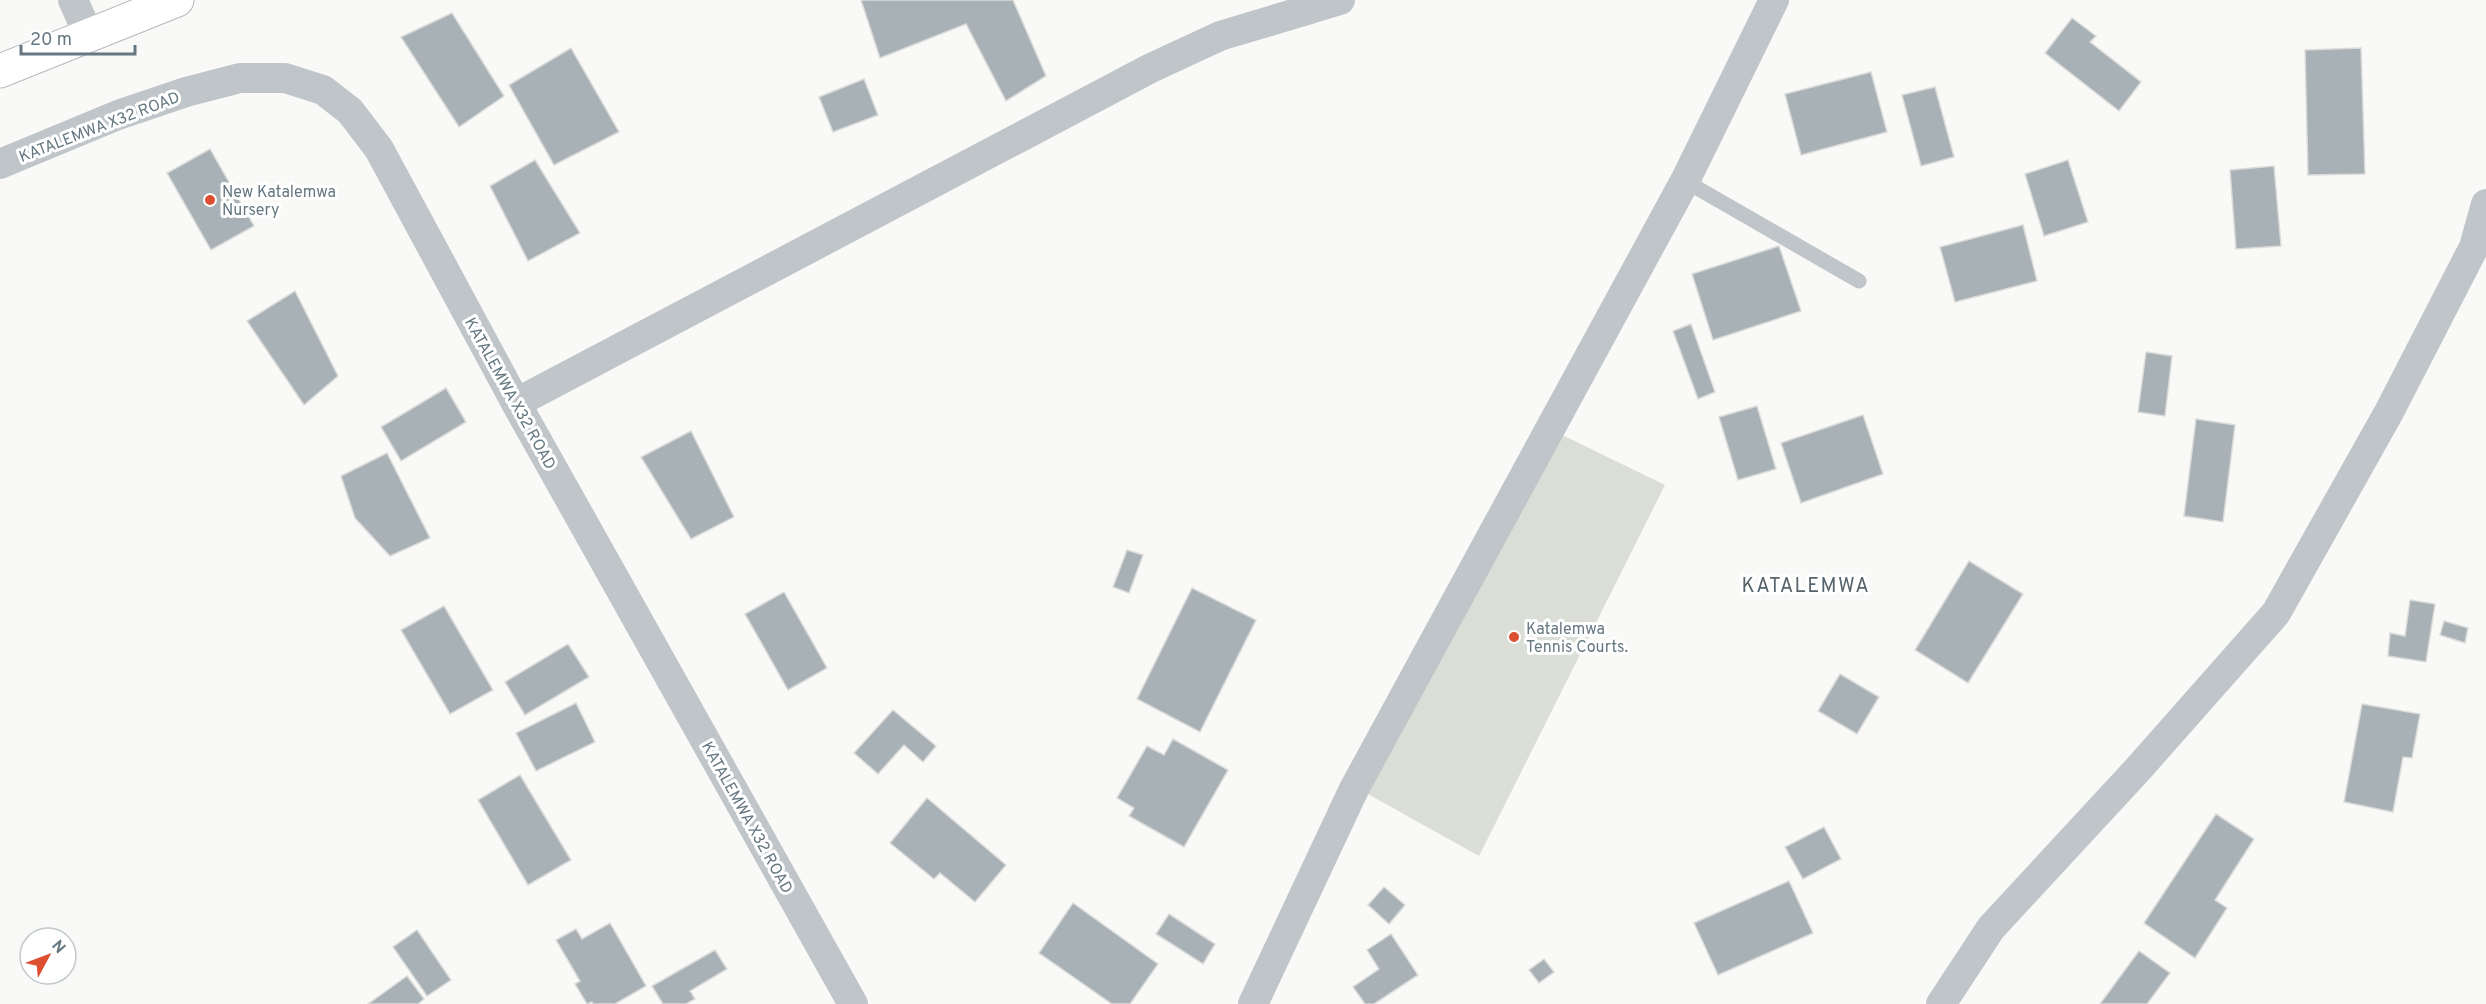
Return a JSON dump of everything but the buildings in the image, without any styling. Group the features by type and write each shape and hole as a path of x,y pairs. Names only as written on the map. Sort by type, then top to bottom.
{"main road":[{"path":"0,72 177,0"}],"street":[{"path":"73,0 89,36"},
{"path":"516,403 1150,68 1220,36 1340,0"},
{"path":"1253,1004 1354,789 1684,181 1774,0"},
{"name":"KATALEMWA X32 ROAD","path":"0,164 129,111 186,92 240,78 285,78 323,90 350,111 379,149 516,403 853,1004"},
{"path":"1941,1004 1991,928 2139,768 2276,613 2389,412 2474,247 2486,204"}],"lane":[{"path":"1684,181 1859,281"}],"shaded area":[{"name":"Katalemwa Tennis Courts.","path":"1552,430 1665,485 1479,856 1357,788"}],"place":[{"name":"New Katalemwa Nursery","path":"210,200"},
{"name":"Katalemwa Tennis Courts.","path":"1514,637"}],"district":[{"name":"KATALEMWA","path":"1806,585"}]}
